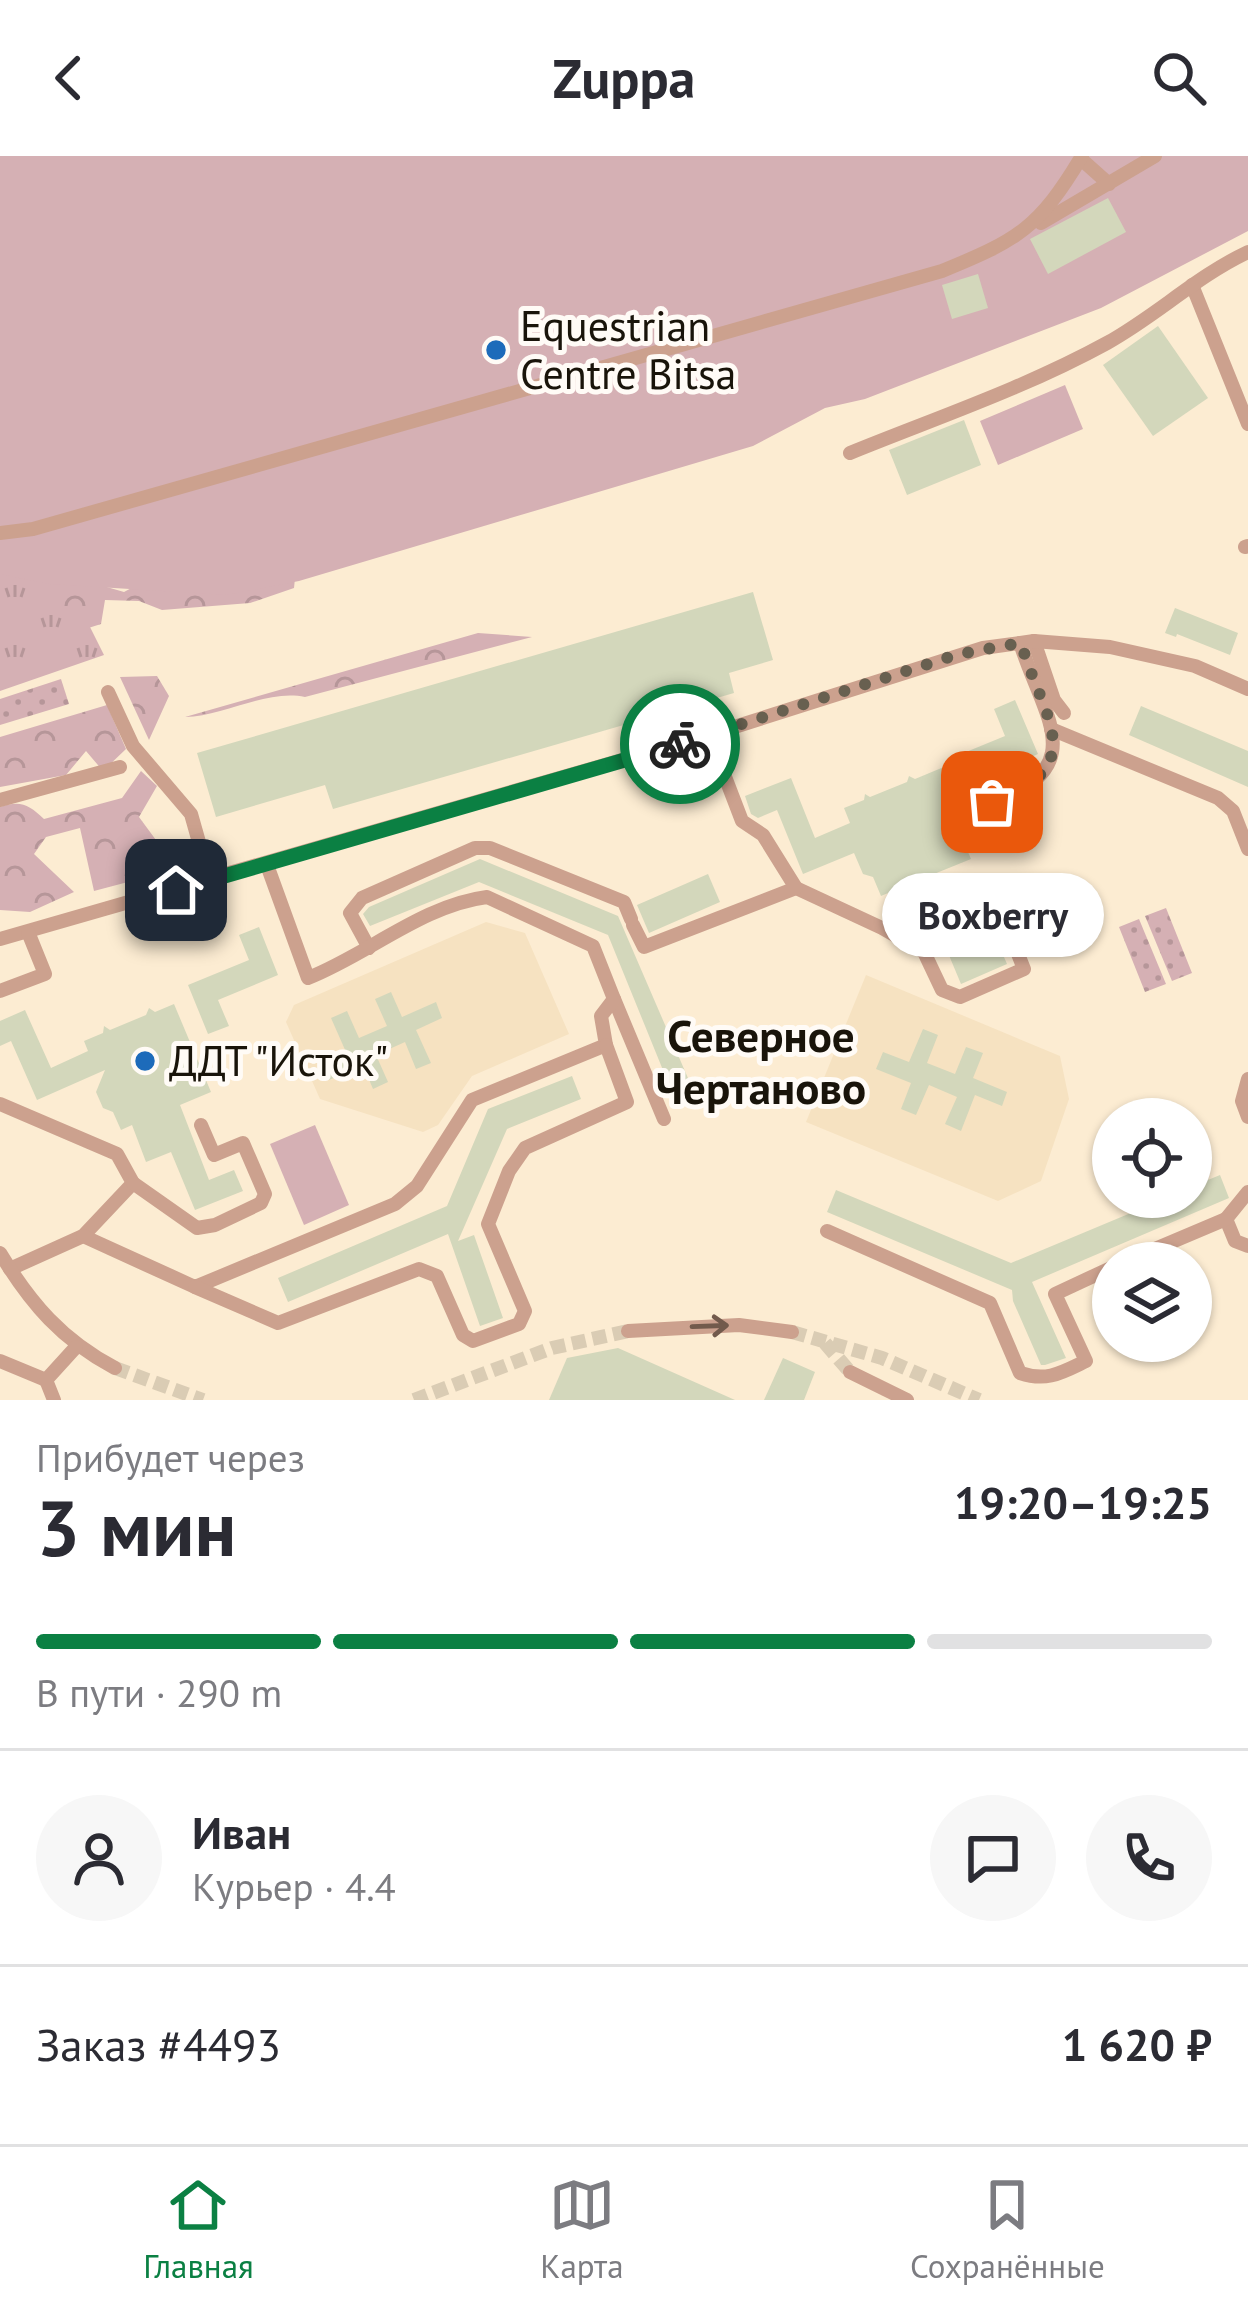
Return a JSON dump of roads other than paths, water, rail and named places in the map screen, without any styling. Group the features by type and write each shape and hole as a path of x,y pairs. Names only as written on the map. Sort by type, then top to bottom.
{"street":[{"path":"0,533 56,522 941,271 999,248 1156,156"},
{"path":"999,248 1040,219 1082,158 1109,184"},
{"path":"850,453 1006,392 1110,341 1248,252"},
{"path":"1192,286 1248,424"},
{"path":"0,939 709,735 959,654 1028,642 1136,652 1196,666 1248,689"},
{"path":"1028,642 1064,713"},
{"path":"992,802 1021,792 1043,776 1053,756 1051,729 1028,642"},
{"path":"108,692 133,746 191,814 210,881"},
{"path":"1051,729 1218,798 1233,812 1248,849"},
{"path":"709,735 742,821 764,835 796,888 924,952 942,990 960,997 1024,969 1002,914"},
{"path":"0,800 120,767"},
{"path":"369,948 350,913 362,898 475,848 490,848 623,902 644,947 796,888"},
{"path":"267,865 308,978 347,963 386,935 487,897 593,946 664,1119"},
{"path":"0,991 45,974 28,932"},
{"path":"82,1236 278,1323 419,1269 437,1276 463,1335 473,1341 519,1324 525,1311 488,1224 508,1171 525,1148 627,1102 605,1045 601,1016 614,999"},
{"path":"195,1287 395,1204 417,1186 472,1100 605,1045"},
{"path":"1248,1078 1242,1101 1248,1117"},
{"path":"0,1104 117,1154 133,1184 197,1228 215,1225 261,1202 265,1194 243,1143 214,1155 201,1125"},
{"path":"10,1269 82,1236 133,1184"},
{"path":"1172,1242 1226,1219 1248,1192"},
{"path":"1226,1219 1235,1241 1248,1246"},
{"path":"826,1231 990,1303 1020,1373 1036,1379 1050,1378 1085,1361 1055,1294 1092,1277"},
{"path":"0,1253 52,1326 76,1347 115,1368"},
{"path":"628,1331 739,1325 792,1332"},
{"path":"46,1380 76,1347"},
{"path":"0,1361 46,1380 54,1400"},
{"path":"850,1372 906,1400"}],"tunnel":[{"path":"414,1400 552,1348 628,1331"},
{"path":"792,1332 882,1358 979,1400"},
{"path":"825,1343 850,1372"},
{"path":"115,1368 203,1400"}],"place":[{"name":"Equestrian Centre Bitsa","path":"496,350"},
{"name":"Boxberry","path":"992,802"},
{"name":"ДДТ \"Исток\"","path":"145,1061"}],"district":[{"name":"Северное Чертаново","path":"761,1062"}]}
